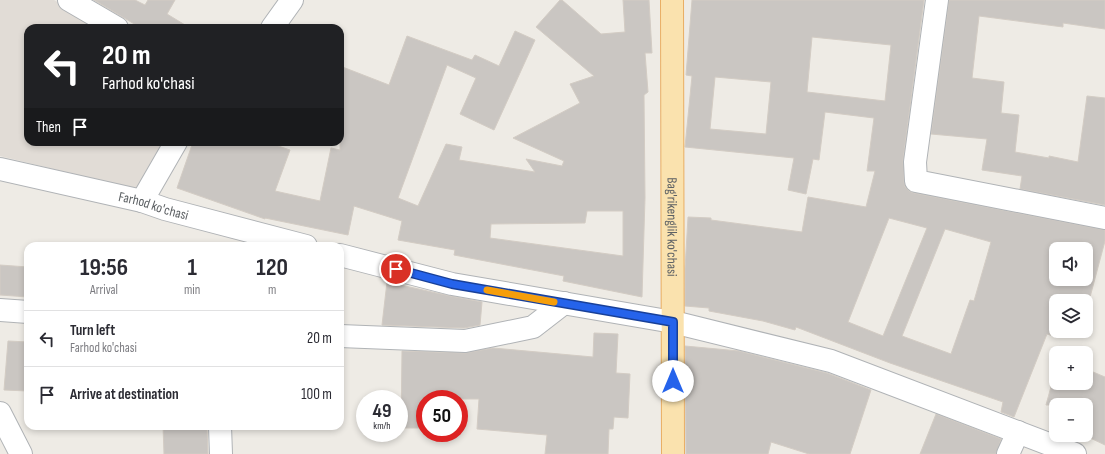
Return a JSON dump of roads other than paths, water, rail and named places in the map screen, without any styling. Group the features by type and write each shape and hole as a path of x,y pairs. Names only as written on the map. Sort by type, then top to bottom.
{"main road":[{"name":"Bag'rikenglik ko'chasi","path":"672,0 673,454"}],"street":[{"path":"69,0 110,24"},
{"path":"275,24 292,0"},
{"path":"937,0 915,162 916,181 1105,218"},
{"path":"142,201 174,146"},
{"name":"Farhod ko'chasi","path":"0,169 142,201 165,210 290,242"},
{"path":"344,256 452,284 673,322 831,361 1075,454"},
{"path":"344,336 465,341 533,327 564,303"},
{"path":"0,310 24,312"},
{"path":"0,414 22,454"},
{"path":"220,430 221,454"},
{"path":"1008,454 1018,432"}]}
